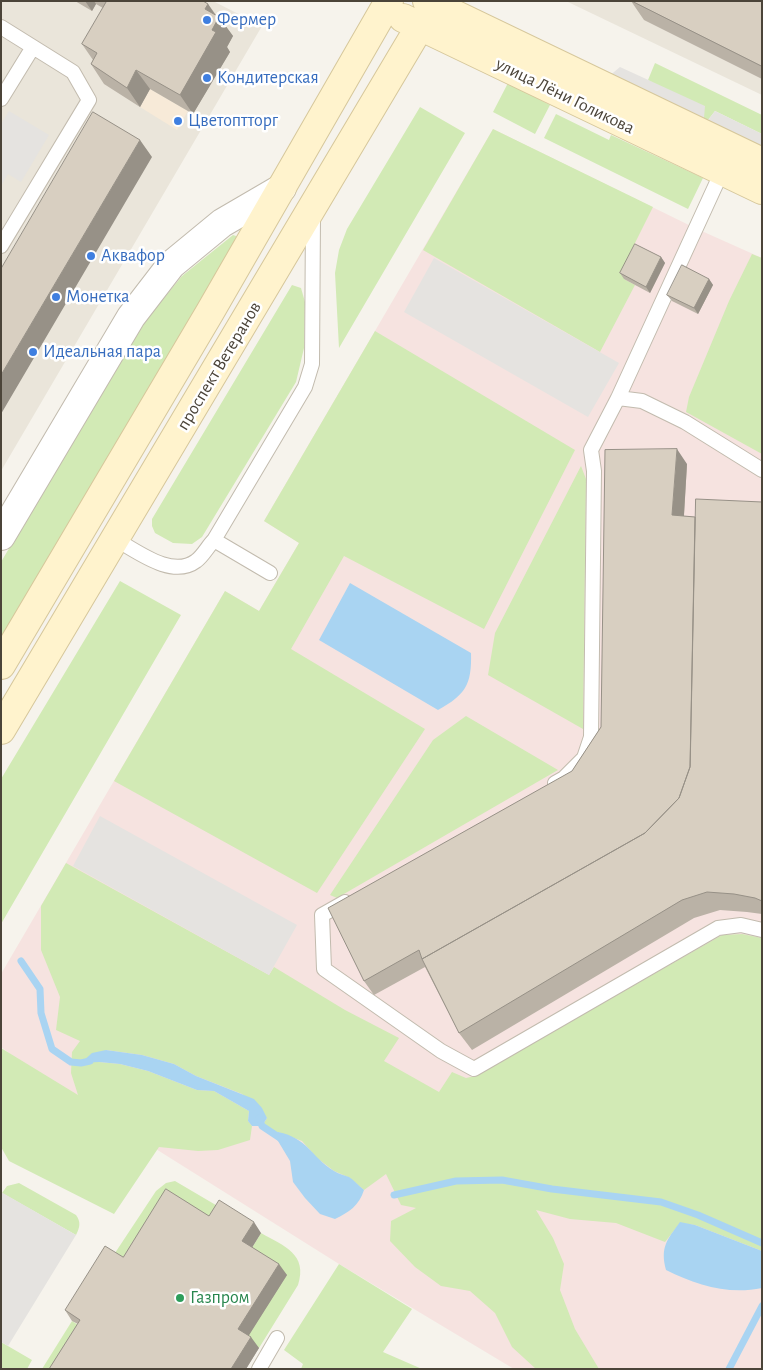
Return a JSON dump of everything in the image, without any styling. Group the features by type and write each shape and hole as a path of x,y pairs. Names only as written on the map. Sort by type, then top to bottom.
{"main road":[{"name":"улица Лёни Голикова","path":"381,4 429,8 728,160 762,190"},
{"name":"проспект Ветеранов","path":"1,665 282,188 381,4"},
{"name":"проспект Ветеранов","path":"1,730 313,208 429,8"},
{"name":"улица Лёни Голикова","path":"728,160 762,162"}],"street":[{"path":"1,536 131,317 171,265 222,223 282,188"}],"lane":[{"path":"1,27 74,72 89,100 1,246"},
{"path":"1,99 33,47"},
{"path":"547,788 564,778 584,758 591,737 594,472 591,450 618,398 728,160"},
{"path":"115,539 165,566 182,568 197,561 214,540 305,387 312,364 313,208"},
{"path":"618,398 642,401 685,422 762,470"},
{"path":"214,540 270,573"},
{"path":"357,895 322,915 324,969 440,1051 474,1070 718,928 741,926 762,930"},
{"path":"258,1369 277,1338"}],"shaded area":[{"path":"1,1 213,1 262,26 1,471"},
{"path":"762,1 762,95 568,2"},
{"path":"620,67 705,106 704,118 708,120 715,111 762,134 762,148 608,77"},
{"name":"Цветоптторг","path":"150,89 188,111 177,130 140,107"},
{"path":"9,111 49,135 21,182 8,174 1,186 1,124"},
{"path":"493,129 695,228 762,258 762,1369 514,1369 339,1264 38,1075 1,1047 1,974 225,591 259,611 299,543 264,521"},
{"path":"434,258 619,363 588,417 404,312"},
{"path":"100,816 297,925 269,975 73,866"},
{"path":"1,1192 76,1235 8,1346 1,1342"}],"green space":[{"path":"655,63 762,115 762,134 715,111 708,120 703,118 648,80"},
{"path":"508,83 550,105 535,134 493,112"},
{"path":"420,107 465,133 339,348 335,273 339,250 347,229"},
{"path":"556,114 609,140 611,135 703,178 688,209 544,138"},
{"path":"493,129 653,207 631,251 624,279 635,285 600,352 423,250"},
{"path":"233,235 236,236 237,240 1,639 1,562 141,326 182,276"},
{"path":"752,254 762,258 762,454 686,412 689,397 729,301"},
{"path":"292,285 301,288 305,302 304,348 296,382 202,537 192,544 173,543 155,533 152,519"},
{"path":"375,331 575,450 484,629 344,556 291,649 425,729 317,893 114,781 225,591 259,611 299,543 264,521"},
{"path":"581,466 586,479 583,729 488,675 495,633"},
{"path":"120,581 181,615 1,924 1,779"},
{"path":"466,716 558,770 337,898 330,895 433,740"},
{"path":"66,863 269,975 274,967 345,1010 399,1038 384,1061 439,1092 452,1072 466,1078 475,1076 722,935 742,934 762,938 762,1251 695,1225 680,1223 665,1242 616,1223 570,1219 536,1210 553,1238 564,1264 560,1290 575,1329 599,1369 536,1369 512,1347 495,1313 470,1291 441,1286 415,1267 390,1241 391,1221 416,1208 401,1205 386,1174 364,1190 350,1178 334,1171 317,1158 302,1141 278,1132 275,1136 262,1126 267,1118 242,1094 196,1076 174,1064 142,1055 106,1050 99,1062 120,1064 148,1071 197,1090 214,1091 249,1111 248,1121 252,1126 250,1140 218,1150 198,1151 159,1147 114,1214 9,1161 1,1147 1,1048 78,1095 71,1073 72,1052 80,1041 56,1030 60,997 41,950 41,906"},
{"path":"175,1181 226,1211 131,1268 113,1256 156,1191 166,1183"},
{"path":"19,1183 76,1215 79,1225 76,1235 2,1193 7,1186"},
{"path":"261,1233 292,1252 300,1266 300,1274 298,1285 259,1348 246,1340 250,1251"},
{"path":"339,1264 412,1309 383,1352 422,1369 301,1369 303,1364 284,1350"},
{"path":"72,1321 88,1331 64,1369 42,1369"},
{"path":"1,1342 32,1360 27,1369 1,1369"}],"water":[{"path":"350,583 471,653 470,673 461,694 438,710 319,640"},
{"path":"106,1050 142,1055 174,1064 196,1076 254,1099 262,1108 267,1118 262,1126 252,1126 248,1121 249,1111 214,1091 197,1090 148,1071 120,1064 81,1063 92,1053"},
{"path":"278,1132 303,1143 326,1166 349,1177 364,1190 362,1196 349,1211 335,1219 320,1214 305,1198 293,1182 290,1161 275,1136"},
{"path":"680,1222 695,1225 762,1251 762,1288 737,1290 712,1287 666,1270 664,1249 671,1234"}],"building":[{"path":"107,1 203,1 208,4 205,9 219,17 212,30 216,32 180,95 136,70 127,88 91,64 97,53 82,44"},
{"path":"632,1 762,1 762,66"},
{"path":"93,112 140,140 1,375 1,269"},
{"path":"635,244 661,257 646,287 620,273"},
{"path":"682,265 709,279 694,308 667,295"},
{"path":"677,449 672,515 695,517 690,767 679,798 645,833 422,959 419,950 364,981 328,908 572,771 601,727 605,450"},
{"path":"696,499 762,502 762,901 734,894 707,892 682,900 459,1033 422,959 645,833 679,798 690,767"},
{"name":"Газпром","path":"166,1189 209,1216 219,1200 254,1222 242,1241 279,1264 238,1329 251,1337 231,1369 49,1369 80,1320 65,1310 105,1246 123,1257"}],"waterway":[{"path":"21,961 40,989 41,1013 52,1049 71,1062 81,1063 90,1061"},
{"path":"259,1118 262,1126 283,1140"},
{"path":"394,1195 456,1181 502,1180 552,1189 661,1202 698,1215 762,1243"},
{"path":"729,1369 762,1306"}],"place":[{"name":"Фермер","path":"207,20"},
{"name":"Кондитерская","path":"207,78"},
{"name":"Цветоптторг","path":"178,121"},
{"name":"Аквафор","path":"91,256"},
{"name":"Монетка","path":"56,297"},
{"name":"Идеальная пара","path":"33,352"},
{"name":"Газпром","path":"180,1298"}]}
